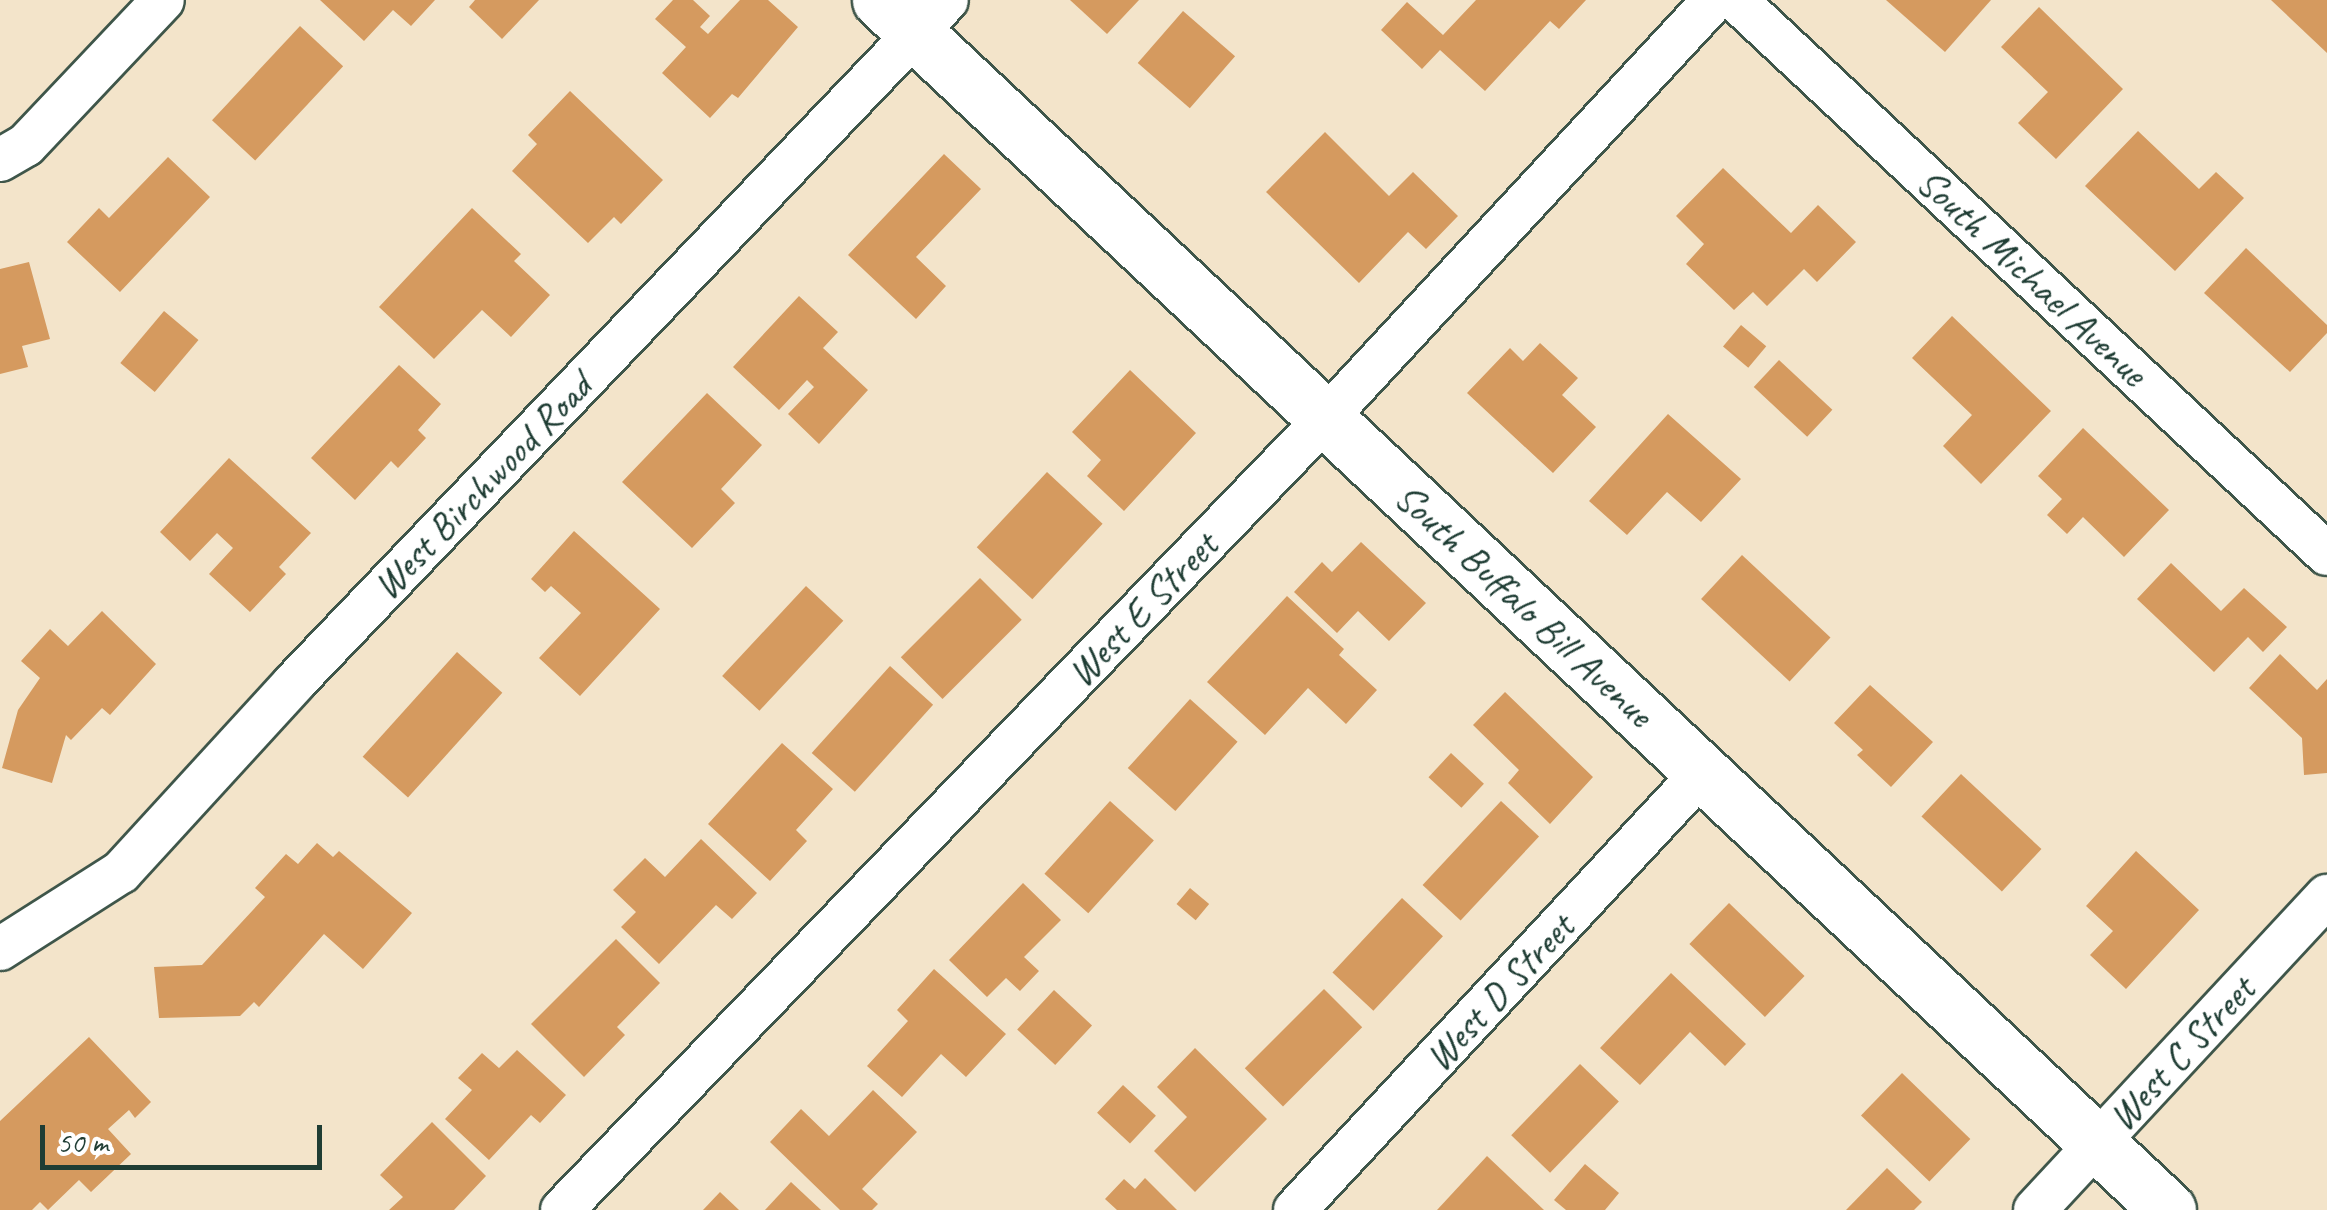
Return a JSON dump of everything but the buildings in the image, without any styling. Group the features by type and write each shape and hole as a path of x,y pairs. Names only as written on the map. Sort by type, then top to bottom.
{"main road":[{"name":"South Buffalo Bill Avenue","path":"914,11 1325,418 2168,1210"}],"street":[{"path":"0,160 26,145 163,0"},
{"name":"West E Street","path":"562,1210 1325,418 1714,0"},
{"name":"South Michael Avenue","path":"1736,0 2327,554"},
{"name":"West Birchwood Road","path":"0,950 121,872 914,11"},
{"name":"West D Street","path":"1295,1210 1702,773"},
{"name":"West C Street","path":"2034,1210 2327,896"}]}
